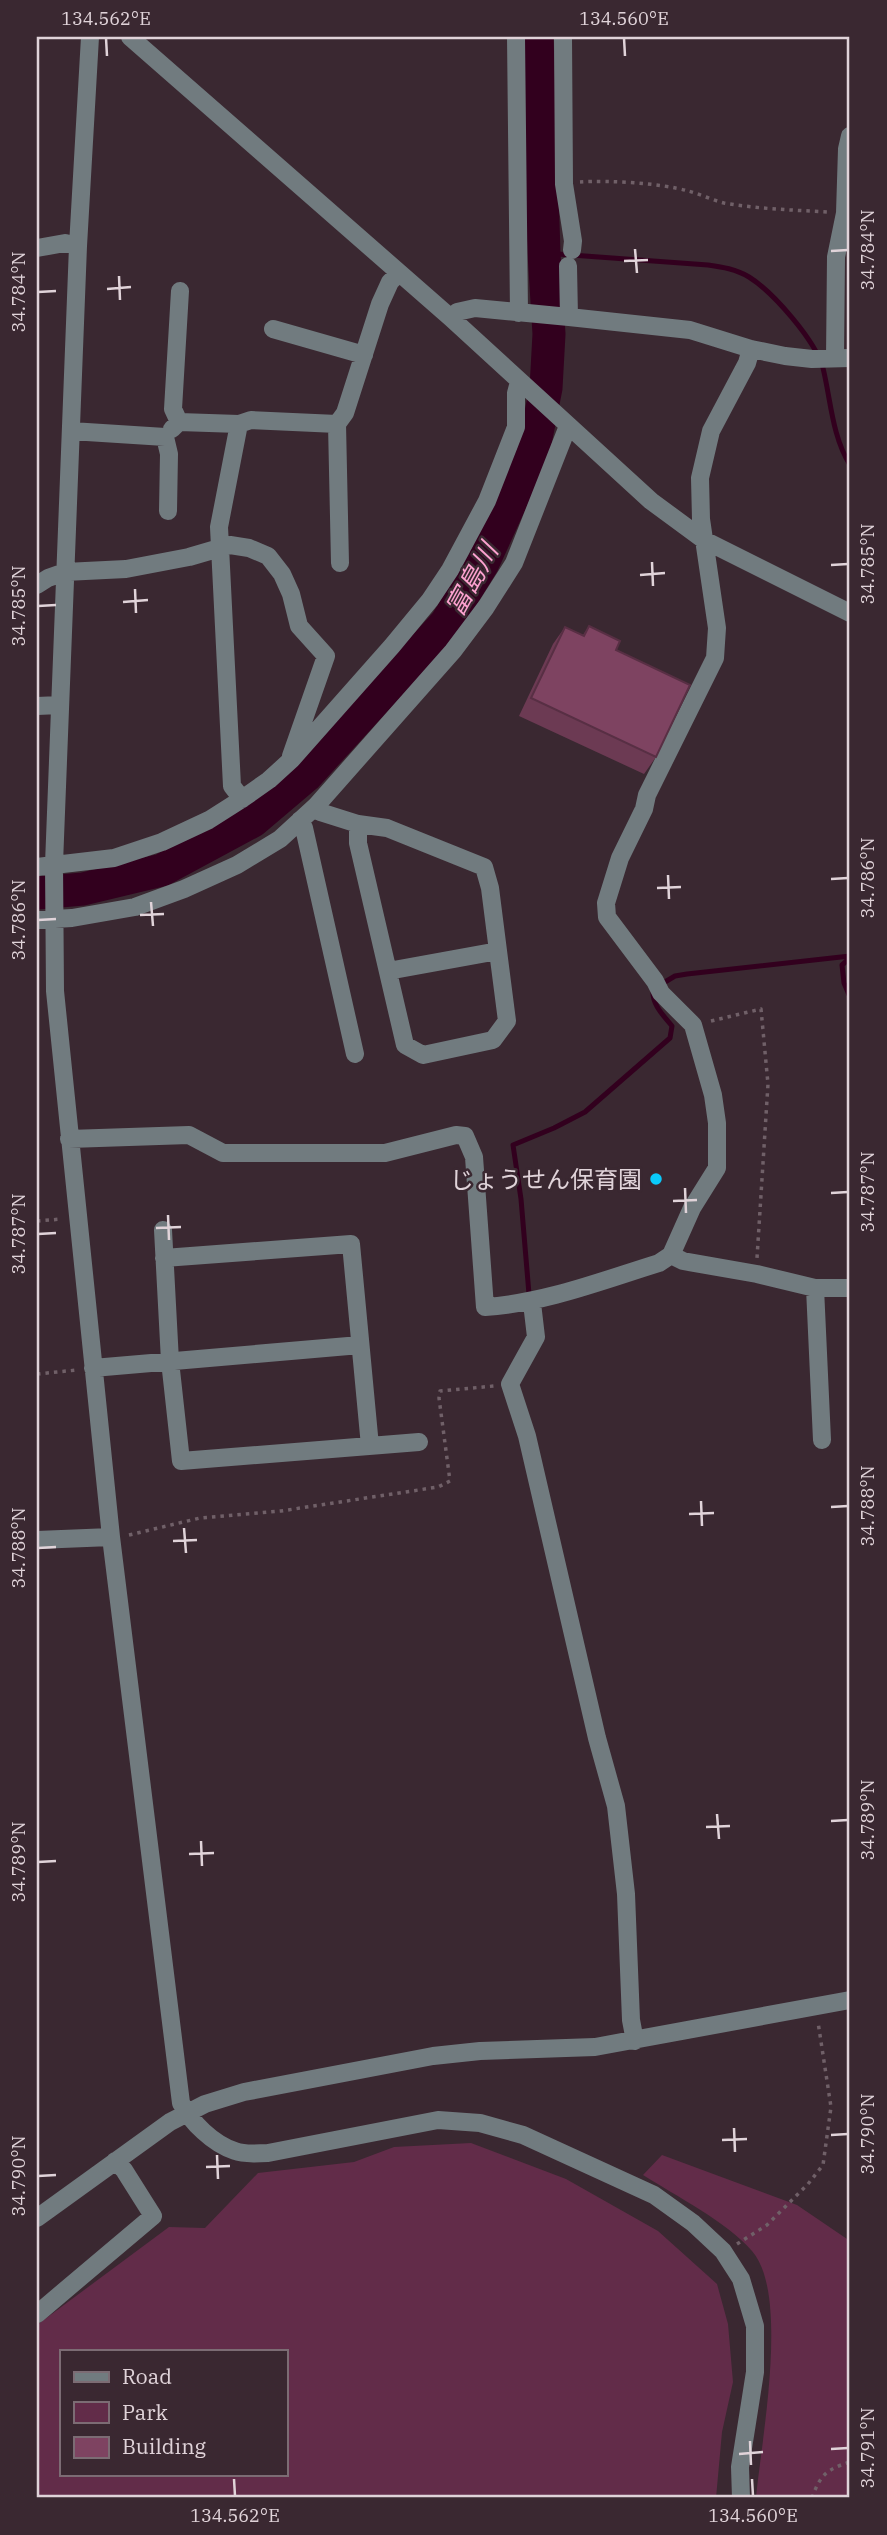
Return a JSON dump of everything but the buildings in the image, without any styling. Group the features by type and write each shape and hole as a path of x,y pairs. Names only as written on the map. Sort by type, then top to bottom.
{"street":[{"path":"90,37 60,705 48,868 49,917 69,1139 111,1536 181,2103 186,2113 206,2133 236,2152 268,2152 438,2120 480,2123 523,2135 654,2195 693,2223 723,2252 741,2279 755,2326 755,2372 740,2467 741,2498"},
{"path":"130,37 451,318 651,501 704,540 850,613"},
{"path":"516,37 523,313"},
{"path":"563,37 564,184 573,241 566,317"},
{"path":"451,318 457,312 475,308 566,317 690,330 751,349 812,359 843,358 836,257 845,213 847,149 850,136"},
{"path":"37,248 65,243 79,246"},
{"path":"340,563 337,424 345,413 380,304 390,282 398,274"},
{"path":"179,422 173,409 180,291"},
{"path":"274,329 365,355"},
{"path":"69,1139 189,1135 223,1153 384,1153 456,1135 465,1136 474,1157 485,1307 532,1303 659,1263 671,1255 692,1208 717,1168 718,1123 713,1095 693,1025 667,1001 607,917 606,903 620,858 645,809 647,795 715,658 717,628 704,540 700,478 711,431 747,363 751,349"},
{"path":"48,868 114,858 162,842 209,820 242,799 292,759 392,646 430,600 450,570 487,501 516,427 516,393 523,384"},
{"path":"165,437 179,422 239,424 251,420 337,424"},
{"path":"49,917 135,907 184,889 280,839 316,806 453,651 486,607 514,563 564,422"},
{"path":"239,424 219,527 219,547 232,786 242,799"},
{"path":"71,431 165,437"},
{"path":"165,437 169,454 168,512"},
{"path":"37,585 65,572 126,569 189,558 230,545 249,548 268,556 282,574 291,594 299,626 326,656 326,663 291,753 292,759"},
{"path":"37,706 60,705"},
{"path":"316,806 320,812 359,824 387,828 484,867 490,888 507,1021 493,1040 423,1055 405,1045 358,843 359,824"},
{"path":"300,820 355,1054"},
{"path":"388,971 498,951"},
{"path":"163,1230 170,1361 180,1461 419,1442"},
{"path":"164,1258 352,1244 370,1446"},
{"path":"671,1255 683,1261 816,1288 850,1288"},
{"path":"816,1288 822,1440"},
{"path":"532,1303 536,1336 510,1384 533,1460 597,1738 616,1805 626,1894 631,2020 635,2041"},
{"path":"93,1368 360,1345"},
{"path":"37,1540 111,1536"},
{"path":"37,2218 186,2113 244,2092 433,2056 480,2051 595,2048 850,2000"},
{"path":"37,2314 153,2216 124,2170 115,2161"}],"path":[{"path":"564,184 599,181 630,183 686,190 720,202 752,207 845,213"},
{"path":"693,1025 761,1009 768,1084 757,1274"},
{"path":"37,1222 78,1217"},
{"path":"37,1374 93,1368"},
{"path":"111,1536 124,1536 200,1518 281,1511 438,1487 450,1481 440,1391 510,1384"},
{"path":"723,2252 767,2225 823,2165 831,2107 814,2005"},
{"path":"812,2498 818,2482 831,2468 850,2462"}],"green space":[{"path":"471,2143 566,2179 658,2231 717,2284 728,2324 733,2382 722,2432 716,2498 37,2498 37,2325 169,2227 205,2228 258,2173 354,2162 394,2147"},
{"path":"662,2155 797,2205 850,2241 850,2498 756,2498 770,2370 769,2300 763,2272 752,2251 729,2230 643,2175"}],"waterway":[{"name":"富島川","path":"37,893 83,889 162,870 253,821 306,776 446,623 483,563 533,453 546,388 549,334 537,37"},
{"path":"544,253 708,265 734,270 749,277 770,294 792,318 819,357 839,442 850,465"},
{"path":"660,985 675,976 687,974 850,956"},
{"path":"850,958 842,965 844,983 850,997"},
{"path":"529,1294 521,1199 513,1145 585,1112 670,1038 672,1026 656,1006 653,991"}],"place":[{"name":"じょうせん保育園","path":"656,1179"}]}
